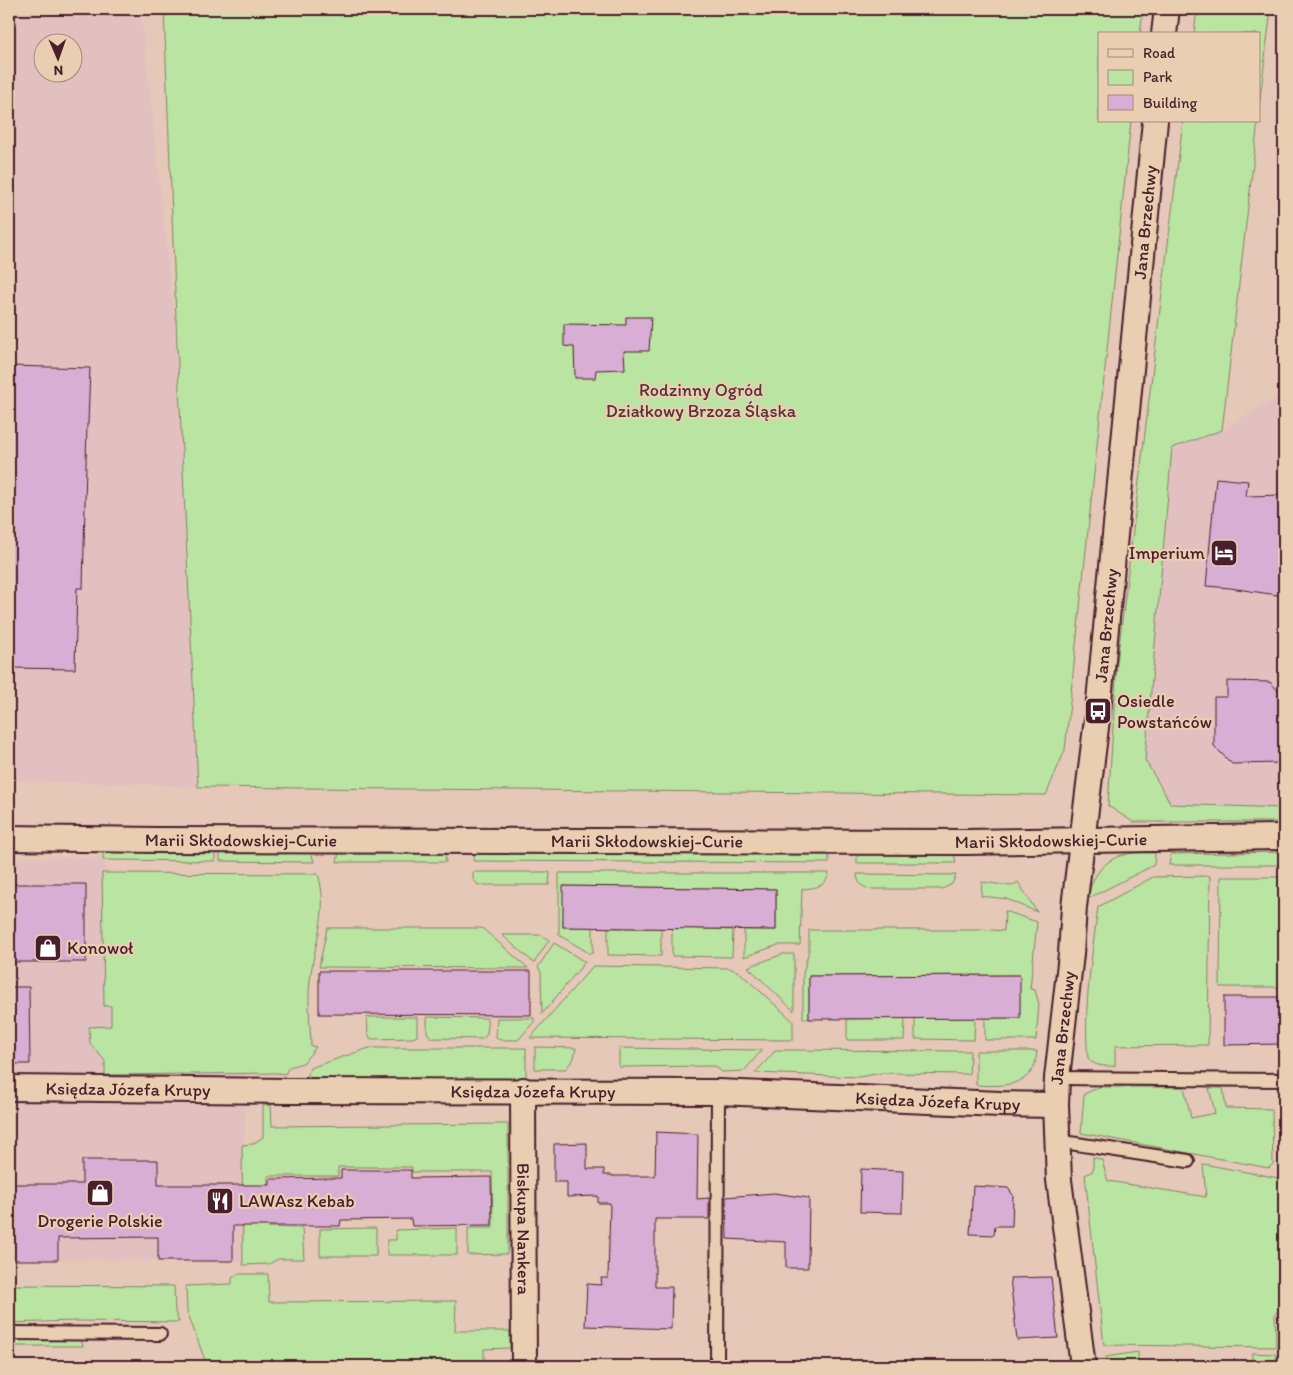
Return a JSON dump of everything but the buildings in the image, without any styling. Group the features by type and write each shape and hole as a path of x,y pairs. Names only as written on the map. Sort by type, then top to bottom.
{"street":[{"path":"1164,32 1167,9"},
{"name":"Jana Brzechwy","path":"1083,1366 1059,1180 1056,1105 1057,1078 1082,840 1098,711 1155,122"},
{"name":"Marii Skłodowskiej-Curie","path":"9,838 976,842 1284,837"},
{"name":"Księdza Józefa Krupy","path":"9,1088 718,1092 1056,1105"},
{"name":"Biskupa Nankera","path":"523,1090 524,1366"}],"lane":[{"path":"1057,1078 1284,1080"},
{"path":"717,1366 718,1092"},
{"path":"1057,1141 1188,1161"},
{"path":"9,1333 160,1334"}],"shaded area":[{"path":"9,9 141,9 177,345 198,787 9,781"},
{"path":"1279,396 1284,396 1284,808 1171,804 1145,760 1172,448 1222,430"},
{"path":"9,857 105,858 115,1070 245,1070 245,1262 9,1259"}],"green space":[{"name":"Rodzinny Ogród Działkowy Brzoza Śląska","path":"164,9 1143,9 1140,32 1098,32 1098,122 1131,122 1065,750 1046,795 198,787 177,345"},
{"path":"1197,9 1271,9 1260,99 1260,32 1194,32"},
{"path":"1183,122 1258,122 1222,430 1172,448 1145,760 1171,804 1284,808 1284,822 1133,822 1108,806 1117,662"},
{"path":"215,848 215,861 103,860 105,850"},
{"path":"220,848 311,852 314,862 220,861"},
{"path":"340,848 443,851 446,862 337,862"},
{"path":"479,851 825,851 829,856 829,863 473,861 475,853"},
{"path":"1284,852 1284,865 1169,865 1171,854"},
{"path":"861,853 954,854 956,863 857,863 857,858"},
{"path":"1155,853 1154,865 1089,898 1095,877 1104,865 1116,857 1127,854"},
{"path":"473,872 550,872 549,885 478,885 473,879"},
{"path":"102,873 318,874 321,887 322,912 311,973 309,1000 311,1046 316,1047 303,1063 289,1067 285,1074 105,1075 105,1061 90,1043 89,1027 111,1026 111,1006 104,1006"},
{"path":"559,873 829,873 828,878 823,884 802,889 800,945 778,945 744,957 744,930 776,930 776,889 564,886 563,927 593,927 593,953 589,953 559,935"},
{"path":"857,874 956,875 952,884 942,889 870,889 861,884"},
{"path":"1210,876 1208,1045 1115,1046 1115,1066 1093,1063 1088,1058 1087,1020 1089,982 1098,907 1153,877"},
{"path":"1221,877 1284,877 1284,987 1220,987"},
{"path":"982,882 1012,886 1018,882 1037,912 1007,899 981,896"},
{"path":"1005,911 1037,922 1030,989 1035,990 1039,1004 1036,1040 985,1040 985,1018 1020,1018 1019,975 809,976 809,1019 803,1018 803,974 809,950 809,930 981,929 1004,931"},
{"path":"327,928 482,928 528,968 319,967"},
{"path":"608,928 661,928 661,956 608,955"},
{"path":"672,928 733,930 732,957 672,956"},
{"path":"502,935 541,935 549,940 534,963"},
{"path":"554,943 585,962 542,1014 541,972 538,967"},
{"path":"783,954 794,954 794,1011 748,967"},
{"path":"593,966 729,968 739,972 793,1021 793,1040 530,1038"},
{"path":"367,1017 417,1017 417,1036 413,1038 371,1039 368,1034"},
{"path":"427,1017 487,1018 487,1033 482,1039 431,1038 427,1032"},
{"path":"497,1018 534,1018 534,1022 518,1040 500,1040 496,1037"},
{"path":"905,1018 904,1040 847,1040 847,1019"},
{"path":"915,1018 975,1018 974,1040 915,1039"},
{"path":"535,1047 576,1048 574,1058 566,1069 535,1069"},
{"path":"369,1048 526,1048 526,1079 322,1081 307,1078 310,1068"},
{"path":"619,1048 762,1050 744,1071 722,1072 715,1066 619,1067"},
{"path":"776,1050 970,1051 969,1074 882,1073 859,1077 755,1073"},
{"path":"976,1051 1037,1051 1034,1067 1023,1079 1008,1084 992,1086 976,1085"},
{"path":"1100,1087 1184,1087 1191,1118 1215,1113 1209,1088 1223,1088 1226,1108 1272,1109 1273,1164 1269,1168 1081,1133 1084,1094"},
{"path":"263,1105 271,1105 272,1126 508,1124 507,1254 468,1255 468,1228 493,1228 492,1172 412,1172 412,1167 338,1167 338,1176 268,1176 268,1227 302,1228 304,1259 278,1259 269,1264 243,1265 242,1145 253,1144 263,1137"},
{"path":"1093,1157 1102,1160 1108,1181 1206,1197 1203,1164 1284,1179 1284,1305 1275,1314 1276,1347 1104,1345 1085,1175 1093,1171"},
{"path":"376,1228 376,1256 320,1256 320,1229"},
{"path":"457,1228 457,1255 387,1255 387,1240 396,1240 396,1230"},
{"path":"238,1274 268,1274 269,1302 456,1301 455,1331 510,1331 510,1348 484,1349 484,1366 207,1366 187,1311 186,1286 232,1284 232,1278"},
{"path":"9,1285 174,1286 175,1312 179,1322 75,1321 9,1323"},
{"path":"9,1338 81,1340 83,1346 9,1346"},
{"path":"1138,1352 1138,1366 1107,1366 1106,1357"},
{"path":"1252,1353 1276,1354 1276,1366 1252,1366"}],"place":[{"name":"Imperium","path":"1224,553"},
{"name":"Osiedle Powstańców","path":"1098,711"},
{"name":"Konowoł","path":"48,948"},
{"name":"Drogerie Polskie","path":"100,1193"},
{"name":"LAWAsz Kebab","path":"220,1201"}]}
